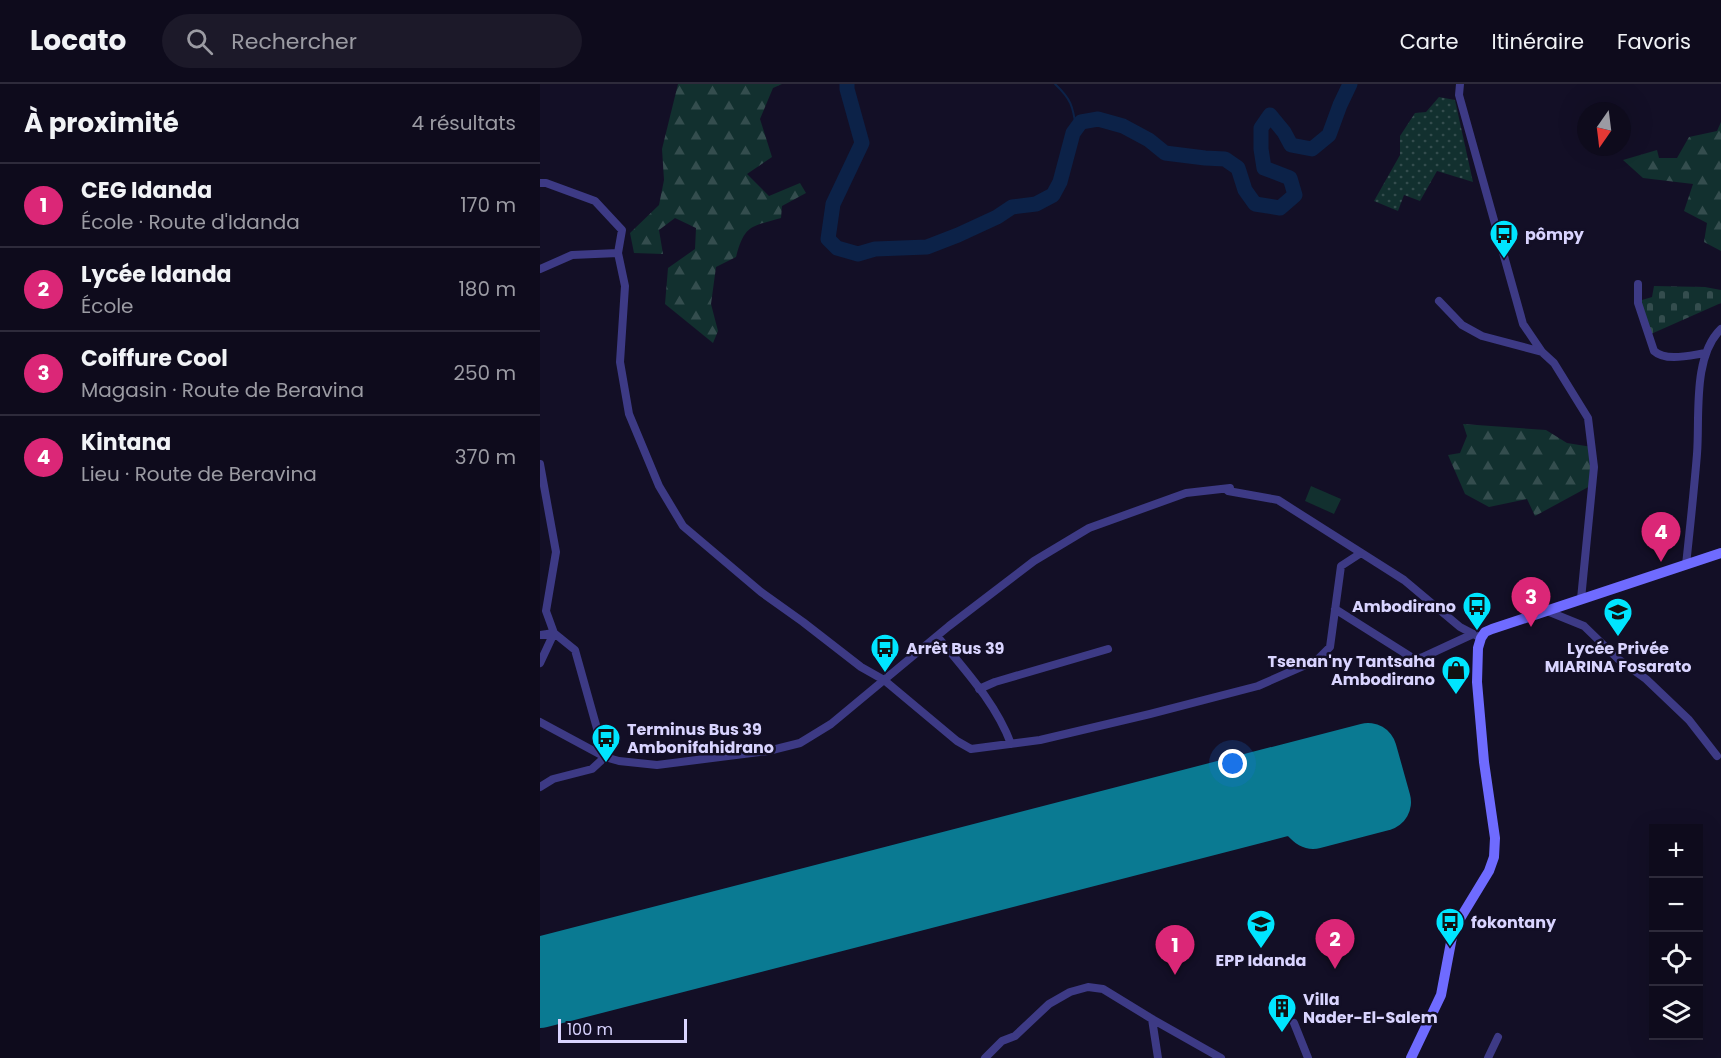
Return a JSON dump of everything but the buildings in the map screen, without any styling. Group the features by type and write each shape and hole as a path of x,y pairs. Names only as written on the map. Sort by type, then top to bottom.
{"street":[{"path":"1460,84 1459,96 1523,324 1542,352 1554,363 1588,418 1594,467 1581,599"},
{"path":"540,183 546,183 595,201 622,230 618,253 626,286 620,362 628,414 659,486 683,526 761,592 861,667 884,680 957,741 971,749 1040,740 1258,686 1317,660 1330,648 1341,566 1361,553"},
{"path":"540,269 572,255 618,253"},
{"path":"1638,284 1638,303 1654,351 1660,356 1670,357 1706,353"},
{"path":"1439,301 1462,325 1482,336 1542,352"},
{"path":"1686,565 1702,373 1710,343 1721,329"},
{"path":"540,464 556,552 546,611 554,633 575,650 604,757"},
{"path":"540,722 604,757 657,765 768,751 800,743 831,724 937,636 1034,561 1089,528 1186,493 1230,488 1228,491 1278,500 1404,580 1460,627 1477,636"},
{"path":"1335,609 1412,657 1420,658 1491,629 1721,553"},
{"path":"1547,611 1584,626 1618,659 1646,679 1689,720 1717,756"},
{"path":"540,635 554,633"},
{"path":"540,663 554,633"},
{"path":"937,636 979,689 1005,728 1011,744"},
{"path":"1411,1058 1441,995 1452,937 1458,922 1489,871 1494,857 1495,838 1477,682 1477,636"},
{"path":"979,689 995,682 1108,649"},
{"path":"540,787 553,780 592,769 604,757"},
{"path":"985,1058 1002,1041 1015,1036 1049,1005 1070,992 1088,987 1103,988 1221,1058"},
{"path":"1152,1019 1158,1058"},
{"path":"1294,1023 1308,1058"},
{"path":"1488,1058 1498,1037"}],"green space":[{"path":"678,84 782,84 773,88 760,119 772,157 747,174 769,196 800,183 806,193 782,206 781,218 751,228 743,238 736,257 716,267 711,304 718,331 713,343 665,304 668,268 695,249 696,228 675,218 659,230 663,254 634,253 630,233 659,205 664,180 662,149"},
{"path":"1439,97 1455,100 1473,182 1437,171 1420,201 1404,195 1398,211 1374,201 1400,155 1400,136 1415,113 1426,112"},
{"path":"1721,122 1721,251 1704,242 1707,223 1684,211 1693,184 1643,178 1623,160 1657,150 1659,158 1677,158 1689,137 1717,131"},
{"path":"1654,286 1705,287 1721,290 1721,303 1651,334 1640,307 1642,300 1652,297"},
{"path":"1463,424 1546,430 1567,443 1592,447 1592,485 1535,516 1527,499 1489,507 1465,494 1448,455 1460,453 1467,436"},
{"path":"1311,486 1341,499 1334,514 1305,501"}],"waterway":[{"path":"847,84 862,143 833,204 828,239 837,248 858,254 875,249 927,247 997,217 1012,207 1036,204 1053,195 1060,182 1073,133 1081,122 1098,119 1123,126 1149,140 1165,153 1225,159 1238,168 1245,190 1255,204 1280,208 1295,195 1290,178 1264,168 1261,128 1270,115 1291,145 1312,149 1329,135 1350,84"},
{"path":"1055,84 1070,103 1076,128"}],"runway":[{"path":"540,966 1368,752 1382,802 1313,820 1296,804 540,999"}],"place":[{"name":"pômpy","path":"1504,260"},
{"name":"Kintana","path":"1661,562"},
{"name":"Coiffure Cool","path":"1531,627"},
{"name":"Ambodirano","path":"1477,632"},
{"name":"Lycée Privée MIARINA Fosarato","path":"1618,638"},
{"name":"Arrêt Bus 39","path":"885,674"},
{"name":"Tsenan'ny Tantsaha Ambodirano","path":"1456,696"},
{"name":"Terminus Bus 39 Ambonifahidrano","path":"606,764"},
{"name":"fokontany","path":"1450,948"},
{"name":"EPP Idanda","path":"1261,950"},
{"name":"Lycée Idanda","path":"1335,969"},
{"name":"CEG Idanda","path":"1175,975"},
{"name":"Villa Nader-El-Salem","path":"1282,1034"}]}
